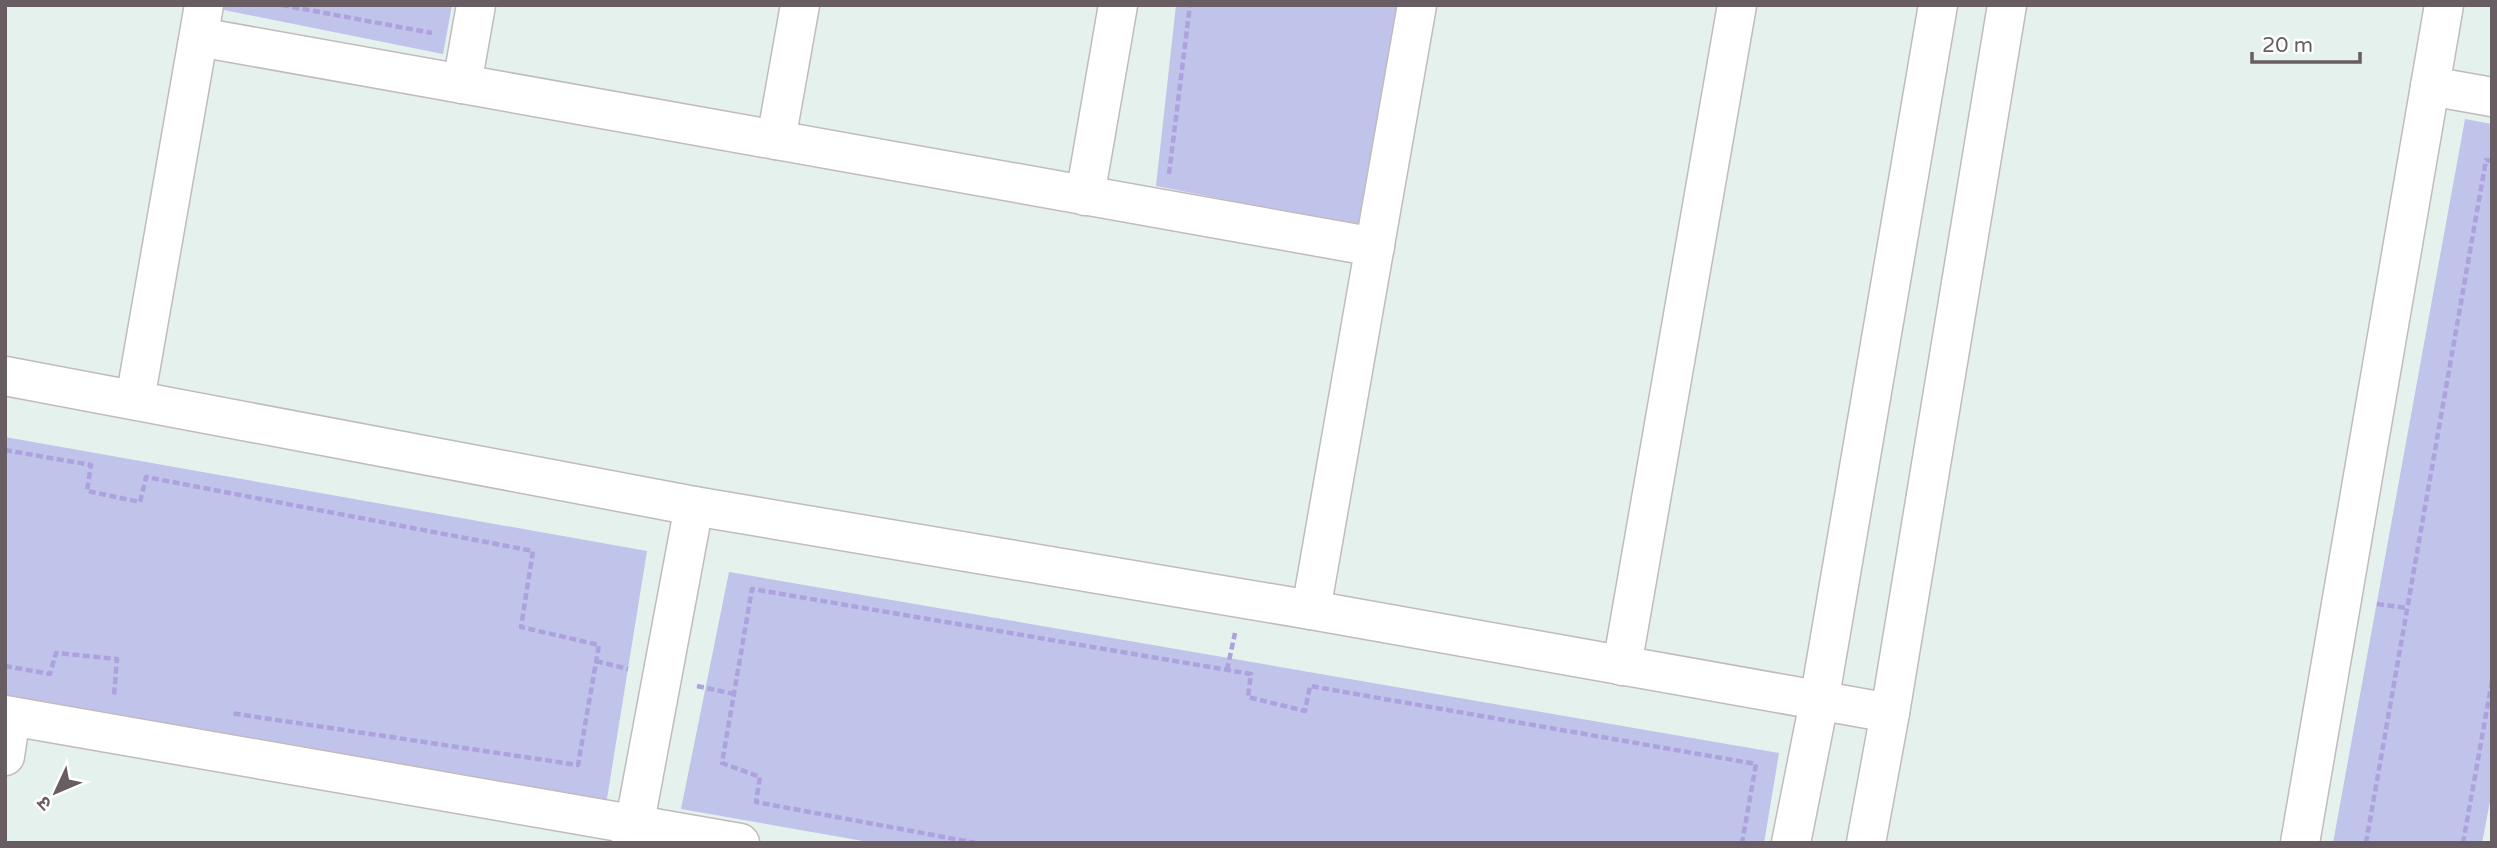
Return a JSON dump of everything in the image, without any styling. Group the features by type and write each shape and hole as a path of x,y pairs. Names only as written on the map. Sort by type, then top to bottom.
{"street":[{"path":"462,84 476,5"},
{"path":"776,140 800,5"},
{"path":"1085,196 1118,5"},
{"path":"1311,610 1417,5"},
{"path":"1622,666 1737,5"},
{"path":"1791,843 1819,702 1938,5"},
{"path":"1866,843 2007,5"},
{"path":"2300,843 2444,5"},
{"path":"135,400 202,21 462,84 1374,247"},
{"path":"2430,86 2492,97"},
{"path":"5,376 694,506 1311,610 1890,713"},
{"path":"632,834 694,506"},
{"path":"5,756 8,716 632,834 740,843"}],"path":[{"path":"282,5 431,34"},
{"path":"1182,176 1168,174 1190,5"},
{"path":"2366,843 2486,160 2492,161"},
{"path":"5,450 91,464 86,491 140,502 146,477 533,551 521,627 599,645 578,765 223,712"},
{"path":"976,843 756,803 760,777 722,763 752,589 1251,674 1248,697 1305,711 1310,686 1756,764 1742,843"},
{"path":"5,666 50,674 56,653 117,659 113,695 127,697"},
{"path":"2463,843 2492,681"}],"shaded area":[{"path":"220,5 452,5 443,54 219,9"},
{"path":"1176,5 1399,5 1359,226 1156,186"},
{"path":"2465,119 2492,124 2492,791 2482,843 2333,843"},
{"path":"5,437 647,551 605,811 5,699"},
{"path":"729,572 1779,753 1764,843 874,843 681,809"}]}
